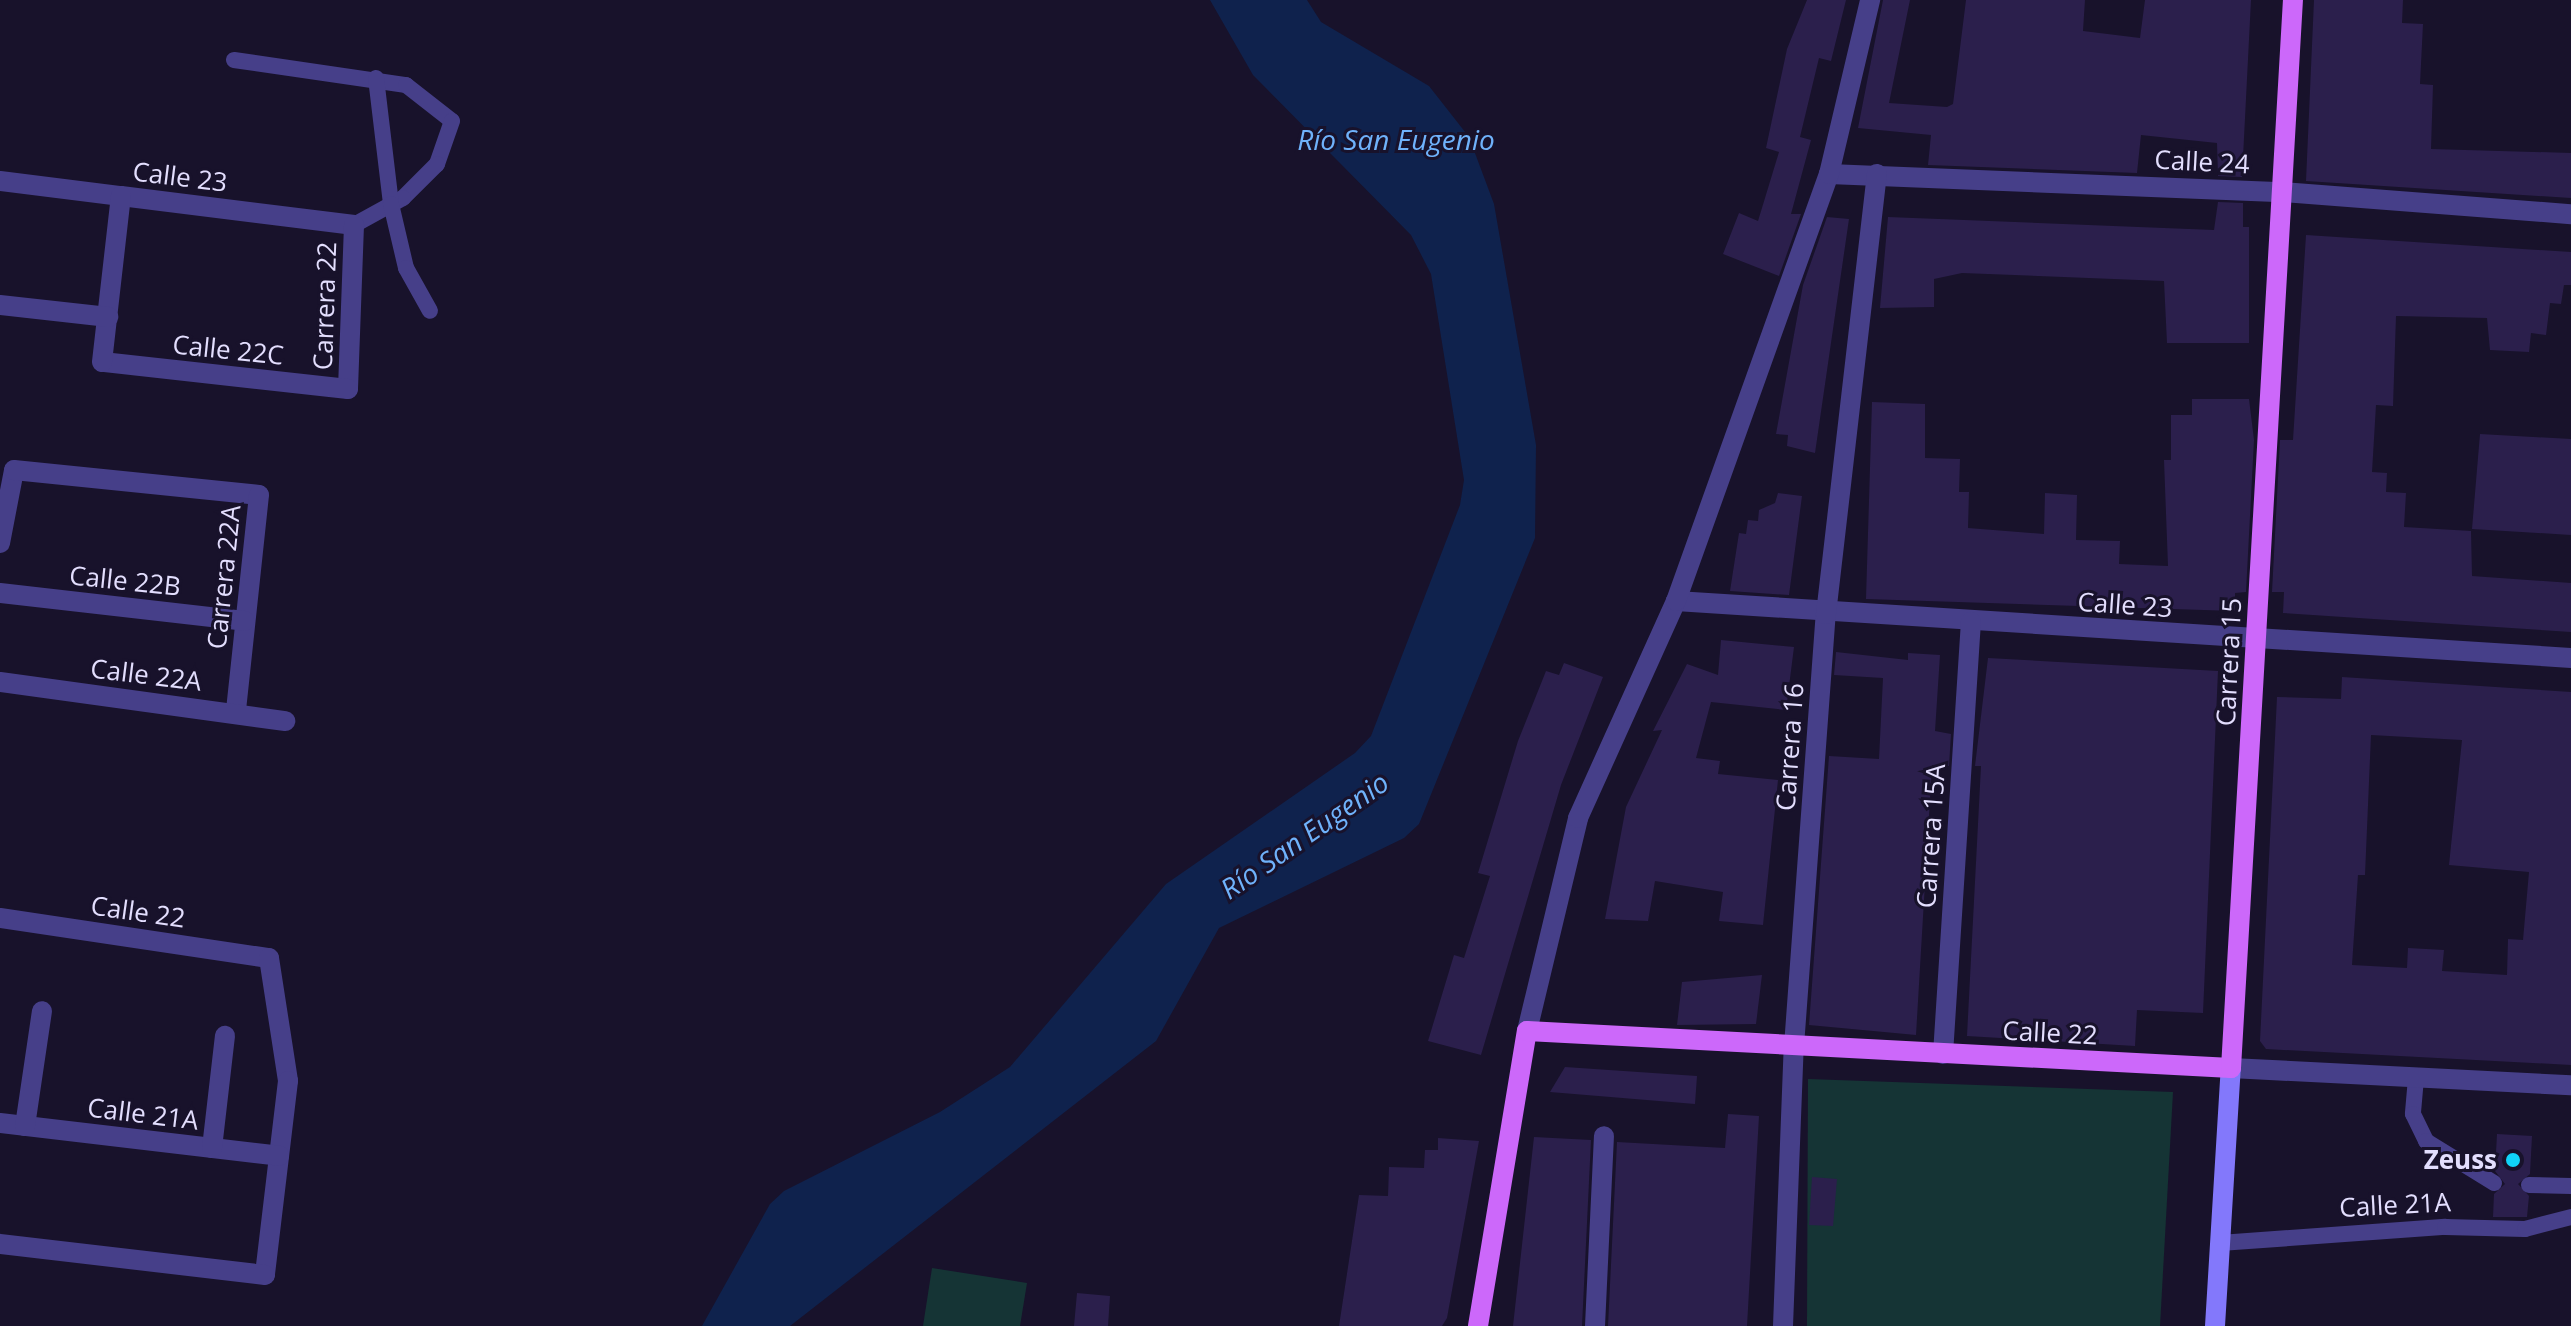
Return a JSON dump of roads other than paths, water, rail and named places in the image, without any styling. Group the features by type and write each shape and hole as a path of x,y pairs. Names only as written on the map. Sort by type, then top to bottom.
{"main road":[{"name":"Carrera 15","path":"2215,1326 2293,0"},
{"name":"Calle 22","path":"1527,1031 2231,1068"},
{"path":"1478,1326 1515,1081 1527,1031"}],"street":[{"path":"1527,1031 1578,818 1676,601 1829,174 1870,0"},
{"name":"Calle 24","path":"1829,174 2283,192 2571,214"},
{"name":"Carrera 16","path":"1783,1326 1794,1046 1826,614 1877,174"},
{"name":"Calle 23","path":"0,181 354,225"},
{"path":"0,305 108,317 121,196"},
{"name":"Carrera 22","path":"348,389 354,225"},
{"name":"Calle 22C","path":"108,317 102,362 348,389"},
{"name":"Carrera 22A","path":"0,543 14,470 259,495 236,712"},
{"name":"Calle 22B","path":"0,593 244,621"},
{"name":"Calle 23","path":"1676,601 1826,614 2571,658"},
{"name":"Carrera 15A","path":"1943,1054 1971,622"},
{"name":"Calle 22A","path":"0,682 285,721"},
{"name":"Calle 22","path":"0,918 269,958 288,1081 279,1156"},
{"path":"25,1126 42,1011"},
{"path":"212,1148 225,1036"},
{"name":"Calle 22","path":"2231,1068 2571,1085"},
{"name":"Calle 21A","path":"0,1123 279,1156"},
{"path":"1595,1326 1604,1136"},
{"path":"0,1244 265,1275 279,1156"}],"lane":[{"path":"234,60 376,78 406,85 452,121 437,164 391,204 354,225"},
{"path":"376,78 391,204 406,268 430,311"},
{"path":"2416,1078 2413,1114 2426,1141 2494,1183"},
{"path":"2529,1185 2571,1186"},
{"name":"Calle 21A","path":"2220,1243 2445,1227 2525,1229 2571,1217"}],"water":[{"name":"Río San Eugenio","path":"1210,0 1307,0 1321,22 1429,86 1469,137 1494,204 1536,445 1535,538 1419,824 1404,838 1219,928 1156,1041 790,1326 702,1326 770,1204 784,1191 940,1112 1010,1067 1166,884 1355,753 1371,736 1460,505 1464,480 1431,274 1411,235 1253,75"}],"place":[{"name":"Zeuss","path":"2513,1160"}]}
